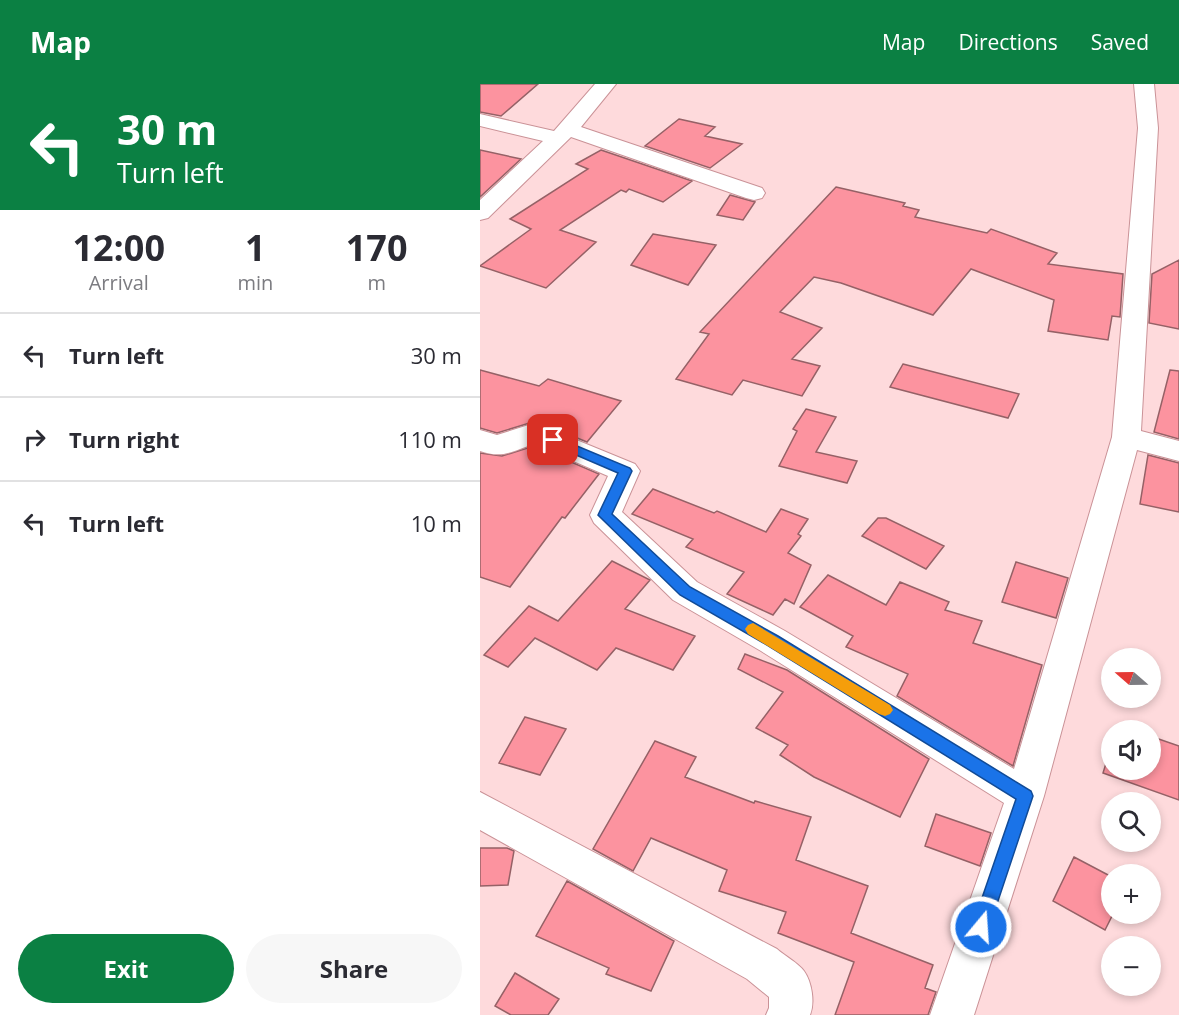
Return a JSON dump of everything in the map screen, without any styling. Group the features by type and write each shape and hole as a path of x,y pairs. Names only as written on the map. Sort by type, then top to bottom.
{"street":[{"path":"480,213 564,134 606,84"},
{"path":"952,1015 1025,796 1126,437 1148,128 1144,84"},
{"path":"480,120 564,134 754,193"},
{"path":"480,440 497,446 535,433 625,471 605,515 685,591 773,641 1025,796"},
{"path":"1126,437 1179,451"},
{"path":"480,810 762,964 789,986 791,1009 788,1015"}],"building":[{"path":"480,84 538,84 501,116 480,112"},
{"path":"679,119 715,127 705,136 742,144 710,168 645,146"},
{"path":"480,150 521,159 480,197"},
{"path":"601,150 692,181 663,202 629,189 626,192 621,190 560,230 596,242 546,288 480,266 531,229 510,219 588,169 576,164"},
{"path":"836,187 905,203 903,206 919,210 915,217 987,233 991,229 1057,253 1048,264 1123,274 1120,317 1112,316 1108,340 1048,331 1054,300 971,269 933,315 841,283 814,277 780,312 822,328 792,359 820,366 802,396 743,380 732,395 676,379 709,334 700,332"},
{"path":"730,195 755,202 743,220 717,215"},
{"path":"653,234 716,245 688,285 631,265"},
{"path":"1179,260 1179,329 1149,323 1152,274"},
{"path":"903,364 1019,394 1008,418 890,387"},
{"path":"480,370 539,386 548,379 621,401 587,442 536,421 497,433 480,428"},
{"path":"1170,370 1179,371 1179,439 1154,432"},
{"path":"806,409 836,417 816,452 857,461 847,483 779,466 797,431 793,429"},
{"path":"534,446 599,474 565,518 562,517 510,587 480,577 480,453 502,456"},
{"path":"1148,455 1179,463 1179,512 1140,504"},
{"path":"653,489 714,513 717,511 766,532 781,509 808,519 798,534 801,536 788,553 811,565 794,604 785,599 773,615 727,594 744,572 686,547 693,539 632,514"},
{"path":"878,518 886,518 944,546 926,569 862,536"},
{"path":"612,561 650,580 625,609 695,636 673,670 616,648 597,670 535,638 508,667 484,655 529,606 558,621"},
{"path":"1016,562 1068,578 1056,618 1002,602"},
{"path":"828,575 886,605 900,582 949,602 945,610 982,621 973,643 1042,665 1013,766 897,696 908,674 846,647 853,636 800,607"},
{"path":"745,654 787,670 929,759 900,817 814,777 780,755 788,745 756,728 783,692 738,669"},
{"path":"525,717 566,729 540,775 499,763"},
{"path":"1161,740 1179,746 1179,800 1123,780 1161,780"},
{"path":"655,741 696,757 685,777 754,803 755,801 811,817 796,860 868,886 851,933 933,965 925,988 936,992 928,1015 835,1015 854,962 778,933 786,912 719,891 727,870 651,838 633,871 593,849"},
{"path":"936,814 991,833 980,866 925,846"},
{"path":"480,848 507,848 514,851 508,885 480,886"},
{"path":"1074,857 1101,871 1101,924 1108,924 1105,930 1053,901"},
{"path":"567,881 674,941 651,991 606,974 609,968 536,936"},
{"path":"515,973 559,999 548,1015 511,1015 495,1006"}],"slow traffic":[{"path":"753,629 885,710"}],"route":[{"path":"553,440 625,471 605,515 685,591 773,641 1025,796 981,927"}]}
